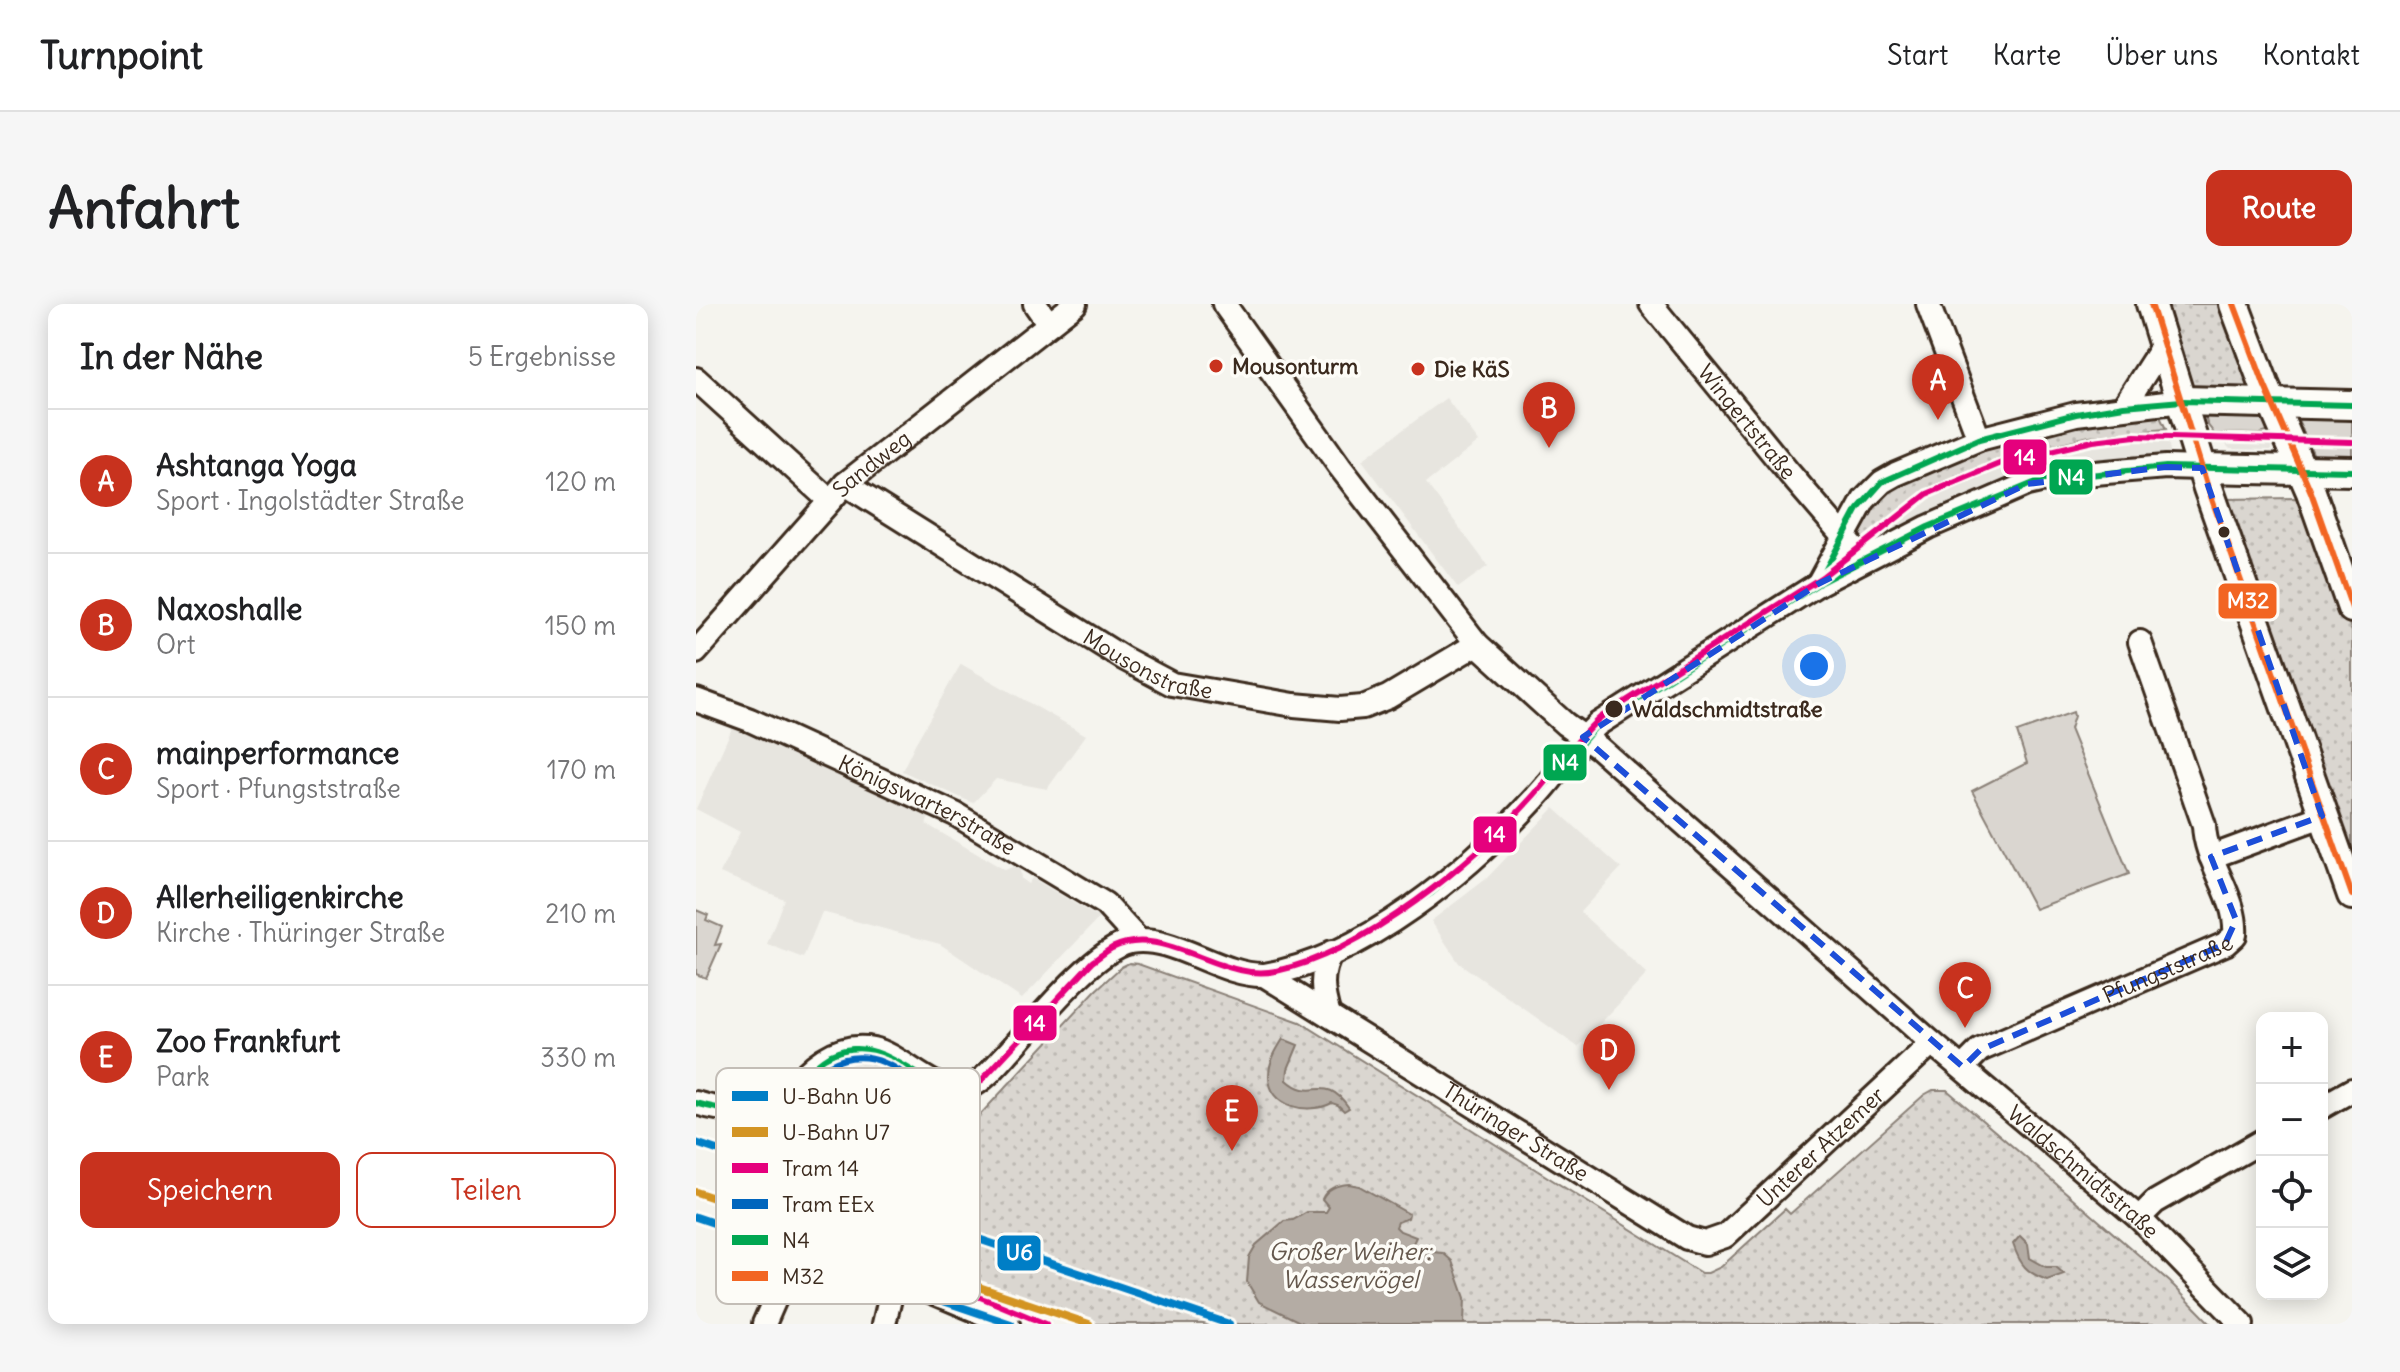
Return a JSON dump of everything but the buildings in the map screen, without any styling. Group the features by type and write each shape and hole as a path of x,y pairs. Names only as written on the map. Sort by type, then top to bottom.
{"main road":[{"path":"2151,304 2202,468 2352,895"},
{"path":"2234,304 2303,471 2352,608"},
{"path":"2186,414 2273,404 2352,405"},
{"path":"2186,414 2217,452 2252,469"},
{"path":"2252,469 2281,450 2287,434"},
{"path":"2202,468 2352,471"}],"street":[{"path":"1035,304 1049,324"},
{"name":"Sandweg","path":"696,652 837,492 1075,304"},
{"name":"Waldschmidtstraße","path":"1224,304 1340,467 1477,644 1932,1043 2139,1218 2242,1324"},
{"name":"Wingertstraße","path":"1651,304 1844,539"},
{"path":"1928,304 1979,439"},
{"path":"2124,406 2165,342"},
{"name":"Mousonstraße","path":"696,379 837,492 1172,684 1294,705 1340,709 1363,707 1388,697 1477,644"},
{"path":"1818,584 1864,500 1882,482 1979,439 2076,414 2124,406 2186,414"},
{"path":"1264,975 1287,970 1332,952 1418,903 1485,848 1537,796 1583,737 1604,719 1818,584 1875,553 1928,527 2041,480 2166,467 2202,468"},
{"path":"1844,539 1859,550 1875,553"},
{"name":"Pfungststraße","path":"1963,1067 1980,1050 2225,944 2235,935 2236,920 2204,840 2204,825 2140,642"},
{"name":"Königswarterstraße","path":"696,700 750,720 955,814 1105,904 1139,941"},
{"path":"2211,857 2322,816"},
{"path":"980,1081 1097,959 1115,947 1139,941"},
{"name":"Thüringer Straße","path":"1139,941 1164,946 1240,972 1264,975 1687,1238 1705,1243"},
{"path":"1329,1015 1322,979 1332,952"},
{"name":"Unterer Atzemer","path":"1705,1243 1725,1236 1932,1043"},
{"path":"812,1068 843,1050 859,1048 891,1055 907,1068"},
{"path":"2328,1104 2352,1090"},
{"path":"697,1104 716,1110"},
{"path":"2139,1218 2155,1202 2256,1144"},
{"path":"764,1324 773,1304"},
{"path":"884,1324 889,1304"},
{"path":"960,1304 1008,1324"}],"highlighted area":[{"path":"2166,467 2202,468 2322,816 2211,857 2236,920 2225,944 1980,1050 1963,1067 1583,737 1818,584 2027,484"}],"shaded area":[{"path":"2162,304 2223,304 2257,392 2195,394"},
{"path":"1446,398 1479,442 1426,483 1488,566 1458,588 1362,460"},
{"path":"2155,406 2166,429 2089,436 2002,458 1929,488 1862,539 1856,533 1862,517 1893,481 1982,444"},
{"path":"2205,414 2260,416 2267,432 2214,433 2207,424"},
{"path":"2301,416 2352,416 2352,460 2316,460 2298,420"},
{"path":"2166,429 2171,457 2083,465 1872,550 1862,539 1929,488 2002,458 2089,436"},
{"path":"2267,432 2272,443 2271,450 2230,449 2214,433 2260,434"},
{"path":"2304,498 2352,632 2352,869 2225,499"},
{"path":"961,664 1086,735 1047,789 996,779 973,803 902,771"},
{"path":"2073,712 2070,729 2129,874 2035,909 1972,791 2027,763 2017,732"},
{"path":"733,726 930,815 926,824 1005,870 1015,866 1020,869 1021,879 1028,884 1032,878 1099,918 1022,999 940,944 822,912 803,958 767,944 784,899 720,873 740,832 696,809"},
{"path":"1554,808 1621,868 1580,912 1647,974 1578,1047 1459,963 1431,921 1486,879"},
{"path":"696,910 708,915 706,920 722,927 715,945 721,944 706,978 696,974"},
{"path":"1129,963 1138,964 1300,1022 1701,1273 1721,1267 1785,1209 1790,1214 1924,1095 1933,1090 1947,1090 2170,1282 2211,1324 1078,1324 1067,1315 980,1283 980,1115 1121,967"},
{"path":"856,1063 884,1068 842,1068"}],"water":[{"path":"1283,1039 1298,1045 1287,1080 1304,1089 1332,1091 1349,1108 1344,1111 1332,1103 1323,1107 1302,1108 1282,1102 1275,1095 1270,1086 1269,1070"},
{"name":"Großer Weiher: Wasservögel","path":"1349,1184 1359,1186 1409,1214 1396,1227 1416,1237 1410,1250 1443,1253 1452,1261 1465,1298 1464,1324 1304,1324 1259,1302 1247,1282 1249,1257 1256,1245 1284,1221 1307,1212 1326,1212 1329,1207 1322,1199 1324,1195 1333,1188"},
{"path":"2020,1236 2028,1244 2030,1258 2046,1267 2056,1267 2064,1274 2047,1280 2029,1271 2018,1258 2013,1244"}],"metro line":[{"name":"U6","path":"696,1143 716,1150"},
{"name":"U7","path":"696,1192 716,1199"},
{"name":"U6","path":"696,1217 716,1224"},
{"name":"U6","path":"980,1239 1229,1324"},
{"name":"U7","path":"980,1287 1089,1324"},
{"name":"U6","path":"952,1304 1011,1324"}],"tram line":[{"name":"14","path":"980,1082 1092,962 1112,948 1132,942 1152,942 1234,969 1276,971 1310,961 1381,925 1481,848 1534,795 1601,717 1822,577 1927,494 2004,462 2093,441 2135,436 2352,442"},
{"name":"EEx","path":"826,1068 856,1058 885,1063 894,1068"},
{"name":"14","path":"980,1297 1046,1324"}],"transit line":[{"name":"M32","path":"2151,304 2208,488 2352,895"},
{"name":"M32","path":"2234,304 2264,384 2311,492 2352,608"},
{"name":"N4","path":"980,1080 1097,959 1123,944 1152,942 1230,970 1264,975 1304,964 1373,931 1432,893 1486,848 1535,798 1598,724 1818,584 1858,509 1882,482 1979,439 2076,414 2124,406 2182,401 2352,405"},
{"name":"N4","path":"1813,586 1928,527 2041,480 2166,467 2352,471"},
{"name":"N4","path":"813,1068 832,1055 853,1049 884,1055 908,1068"},
{"name":"N4","path":"696,1103 716,1108"}],"place":[{"name":"Mousonturm","path":"1216,366"},
{"name":"Die KäS","path":"1418,369"},
{"name":"Ashtanga Yoga","path":"1938,420"},
{"name":"Naxoshalle","path":"1549,448"},
{"name":"Waldschmidtstraße","path":"1614,709"},
{"name":"mainperformance","path":"1965,1028"},
{"name":"Allerheiligenkirche","path":"1609,1090"},
{"name":"Zoo Frankfurt","path":"1232,1151"}]}
